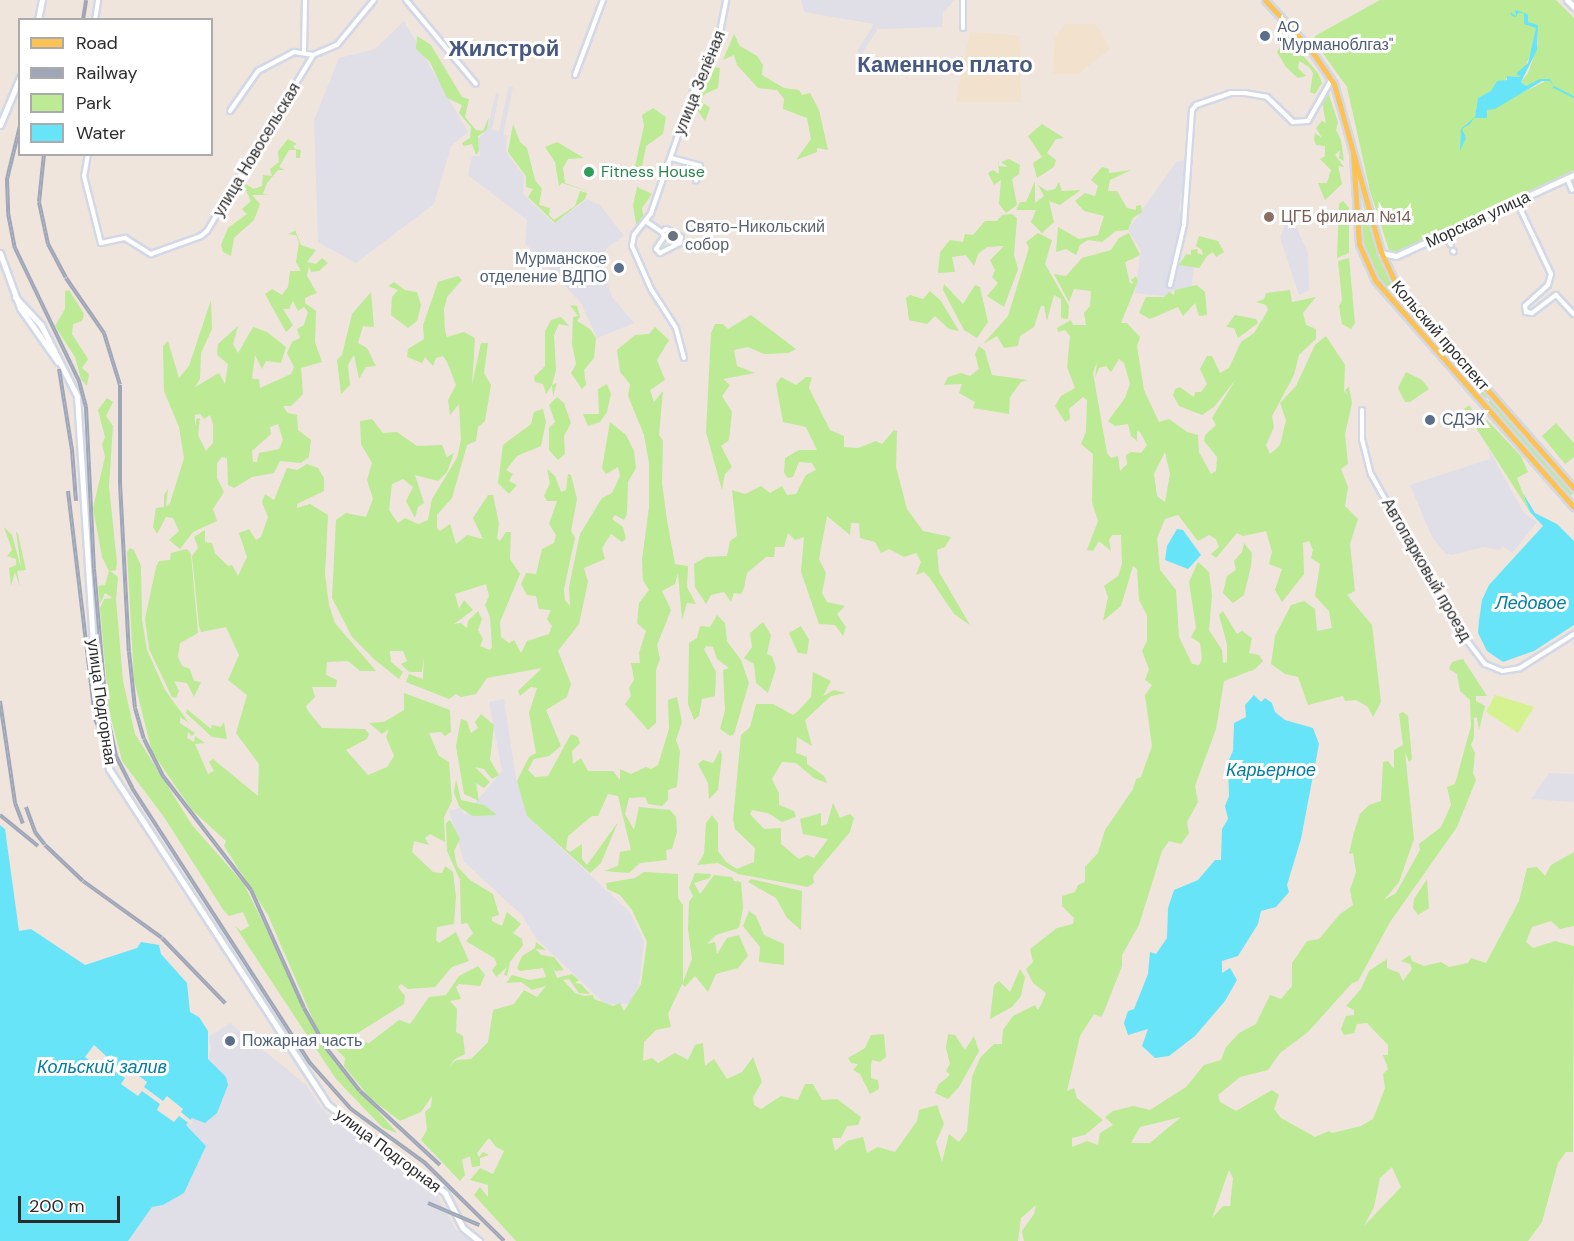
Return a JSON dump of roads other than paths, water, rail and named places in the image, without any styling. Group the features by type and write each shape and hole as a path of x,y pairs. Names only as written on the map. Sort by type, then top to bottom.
{"main road":[{"path":"38,18 42,0"},
{"name":"Кольский проспект","path":"1264,0 1311,50 1332,79 1381,252 1390,274 1418,314 1574,488"},
{"path":"1567,0 1574,7"},
{"path":"0,125 18,82"},
{"name":"Кольский проспект","path":"1354,153 1355,213 1369,270 1407,321 1574,507"},
{"name":"Морская улица","path":"1396,256 1574,175"},
{"path":"1355,213 1363,205 1371,217"},
{"path":"1381,252 1396,256 1390,274"},
{"name":"улица Подгорная","path":"0,253 15,297 73,385 84,450 95,674 109,769 264,1012 332,1110 445,1193 463,1228 478,1241"},
{"path":"1407,321 1415,321 1418,314"}],"street":[{"path":"95,18 98,0"},
{"path":"304,52 305,0"},
{"path":"230,111 258,71 294,52 313,55 337,45 374,0"},
{"path":"406,0 476,84"},
{"path":"575,75 603,0"},
{"name":"улица Зелёная","path":"684,358 676,328 635,258 634,235 647,222 696,84 720,32 726,0"},
{"path":"963,0 963,28"},
{"name":"улица Новосельская","path":"88,156 84,176 101,243 125,238 151,254 207,231 313,55"},
{"path":"1170,285 1184,225 1192,110 1196,105 1230,93 1245,93 1267,97 1293,122 1308,121 1332,79"},
{"path":"671,158 700,166 696,180"},
{"path":"1567,178 1572,190"},
{"path":"1517,202 1551,274 1548,285 1525,306 1526,312 1532,313 1556,295 1574,314"},
{"path":"647,222 662,232 664,237 656,249 660,253 680,243 681,237 666,229 662,232"},
{"path":"1446,235 1451,245"},
{"name":"Автопарковый проезд","path":"1362,410 1365,457 1375,482 1456,626 1485,664 1502,671 1520,668 1574,634"}],"water":[{"path":"1515,10 1525,13 1528,15 1528,22 1538,25 1537,50 1521,82 1526,86 1540,79 1550,79 1554,87 1550,81 1542,81 1495,109 1487,110 1487,118 1474,118 1462,129 1466,138 1460,151 1461,129 1475,117 1478,98 1491,91 1497,81 1507,80 1507,76 1521,77 1516,74 1528,63 1536,28 1524,24 1524,13 1518,13 1516,17 1512,16 1510,12 1516,16"},
{"name":"Ледовое","path":"1523,493 1535,513 1557,524 1574,541 1574,625 1534,651 1503,662 1487,651 1478,633 1479,621 1482,600 1489,585 1543,526 1530,512"},
{"path":"1177,529 1183,530 1201,555 1188,569 1165,560 1167,546"},
{"name":"Карьерное","path":"1254,695 1261,702 1265,698 1272,703 1275,712 1285,720 1313,728 1319,744 1301,839 1287,885 1289,892 1276,907 1261,911 1258,924 1238,956 1222,961 1222,973 1230,968 1237,980 1225,1001 1195,1036 1169,1056 1155,1058 1142,1046 1148,1029 1128,1035 1124,1023 1128,1011 1134,1009 1148,974 1150,952 1156,954 1167,938 1168,908 1174,890 1198,880 1215,860 1221,860 1222,829 1228,819 1225,806 1229,796 1228,762 1233,751 1234,723 1246,717 1245,705"},
{"name":"Кольский залив","path":"0,825 5,829 19,931 31,929 85,965 137,948 141,942 159,945 161,954 187,983 190,1012 199,1017 208,1031 208,1059 226,1077 228,1085 217,1113 205,1123 192,1118 186,1125 206,1146 184,1193 163,1205 152,1207 128,1241 0,1241"}],"waterway":[{"path":"1554,87 1574,97"}],"railway":[{"path":"83,18 86,0"},
{"path":"18,134 7,179 8,213 15,248 79,381 86,407 94,569 106,710 116,756 132,788 310,1063 351,1109 425,1163 504,1241"},
{"path":"44,156 39,202 48,244 66,278 104,333 120,385 120,483 129,652 135,708 144,739 163,776 251,890 304,1008 327,1049 360,1091 440,1165"},
{"path":"59,369 72,450 76,501"},
{"path":"68,491 95,719 113,761"},
{"path":"0,701 15,803 23,824"},
{"path":"26,807 35,832 45,845 83,881 162,938 225,1003"},
{"path":"0,815 38,846"},
{"path":"428,1203 479,1225"}],"place":[{"name":"AO \"Мурманоблгаз\"","path":"1265,36"},
{"name":"Fitness House","path":"589,172"},
{"name":"ЦГБ филиал №14","path":"1269,217"},
{"name":"Свято-Никольский собор","path":"673,236"},
{"name":"Мурманское отделение ВДПО","path":"619,268"},
{"name":"СДЭК","path":"1430,420"},
{"name":"Пожарная часть","path":"230,1041"}],"district":[{"name":"Жилстрой","path":"504,49"},
{"name":"Каменное плато","path":"945,65"}]}
